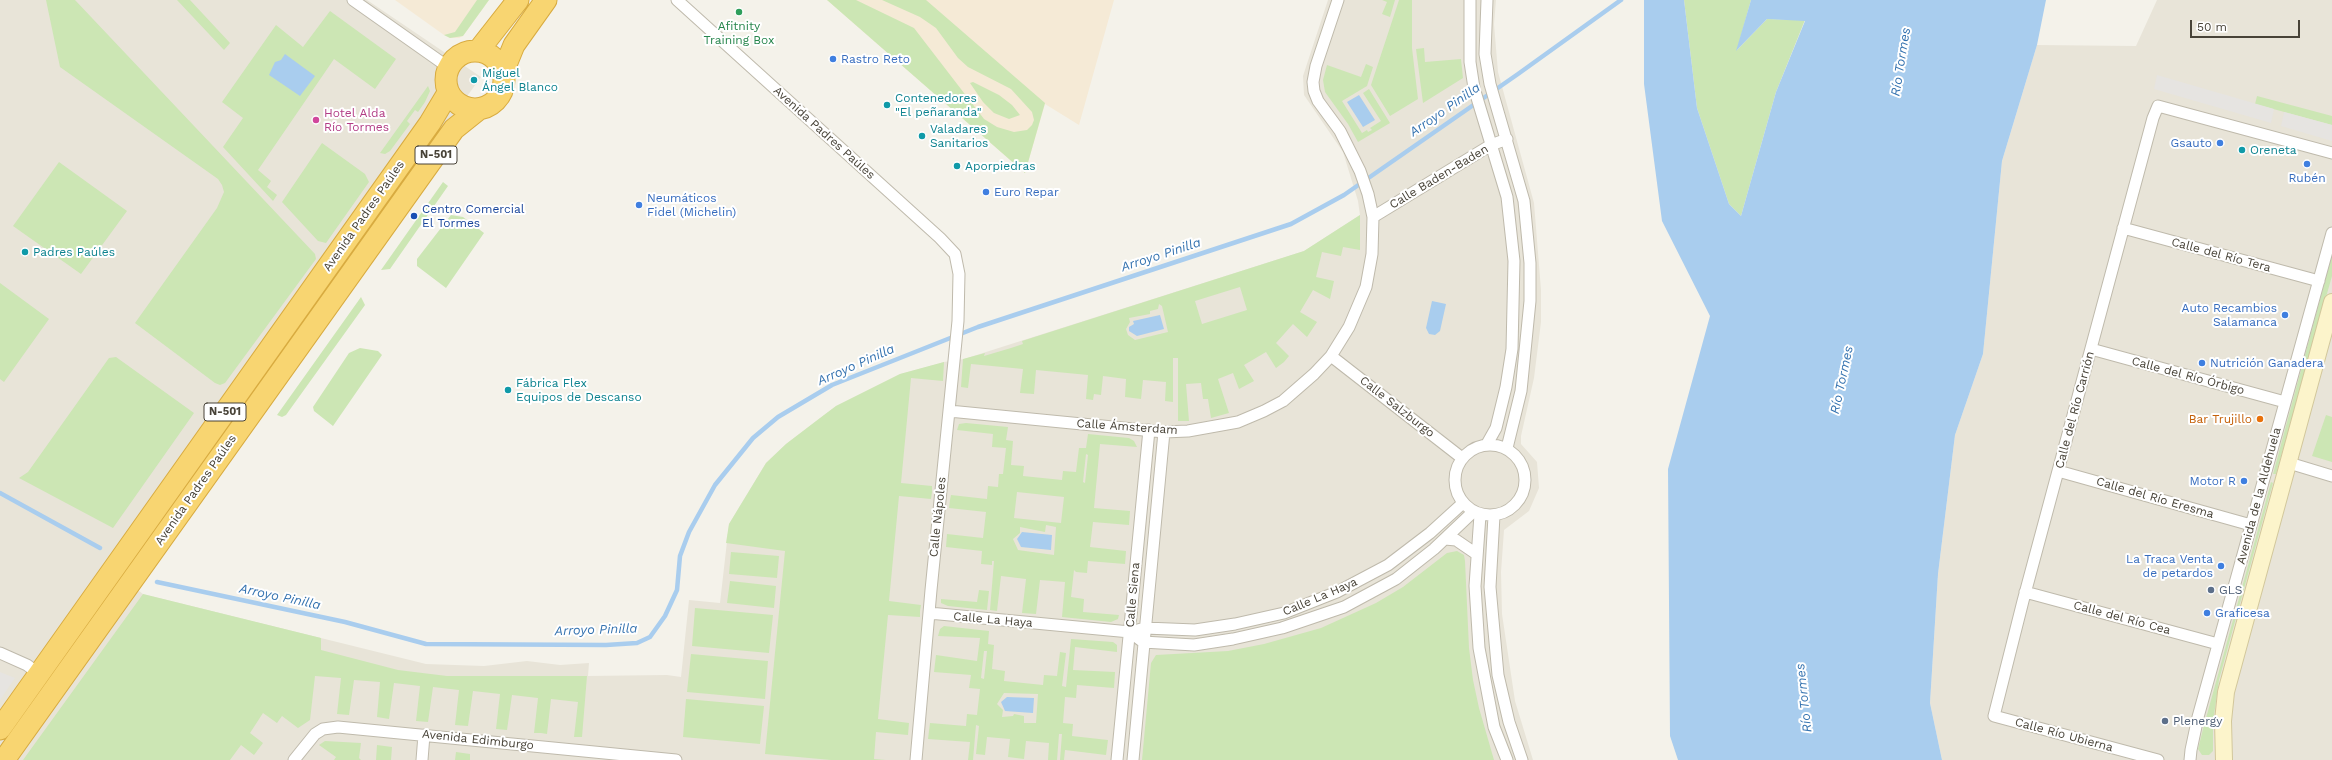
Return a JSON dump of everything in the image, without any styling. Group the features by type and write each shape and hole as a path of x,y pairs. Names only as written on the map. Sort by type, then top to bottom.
{"highway":[{"path":"478,51 518,0"},
{"name":"N-501","path":"479,109 487,106 500,94 504,85 503,72 514,45 546,0"},
{"path":"479,109 461,106 456,103 448,93 445,80 448,67 456,58 466,52 478,51 489,54 498,61 503,72"},
{"name":"Avenida Padres Paúles","path":"0,729 430,123 448,93"},
{"name":"Avenida Padres Paúles","path":"4,760 454,128 479,109"}],"main road":[{"name":"Avenida de la Aldehuela","path":"2224,760 2223,721 2226,692 2332,302"}],"street":[{"path":"354,0 448,67"},
{"name":"Avenida Padres Paúles","path":"677,0 940,238 955,254 959,274"},
{"name":"Calle Ámsterdam","path":"949,411 1164,432 1188,431 1238,422 1264,411 1299,388 1331,356 1349,327 1366,287 1372,254 1373,217 1368,194 1360,171 1340,131 1318,101 1313,86 1316,66 1338,0"},
{"path":"1470,0 1470,62 1474,88 1480,113 1507,198 1514,261 1512,349 1506,387 1496,428 1487,444"},
{"path":"1487,0 1485,54 1495,104 1507,139 1524,201 1530,263 1530,300 1521,391 1507,448"},
{"name":"Calle del Río Carrión","path":"1994,716 2025,592 2158,106 2332,153"},
{"name":"Calle Baden-Baden","path":"1373,217 1491,145 1507,139"},
{"name":"Calle del Río Tera","path":"2124,228 2319,281"},
{"name":"Avenida de la Aldehuela","path":"2190,760 2194,735 2218,644 2332,234"},
{"name":"Calle Nápoles","path":"916,760 958,321 959,274"},
{"name":"Calle del Río Órbigo","path":"2091,349 2286,402"},
{"name":"Calle Salzburgo","path":"1331,356 1462,458"},
{"name":"Calle Siena","path":"1117,760 1149,430"},
{"name":"Calle Siena","path":"1133,760 1164,432"},
{"path":"1487,444 1507,448 1520,459 1525,472 1525,489 1518,503 1510,510 1494,516 1476,513 1462,503 1455,489 1455,472 1462,458 1473,448 1487,444"},
{"path":"2289,463 2332,476"},
{"name":"Calle del Río Eresma","path":"2058,471 2251,525"},
{"name":"Calle La Haya","path":"929,613 1130,632 1145,628 1195,630 1284,614 1337,592 1388,565 1430,533 1462,503"},
{"path":"1476,513 1476,615 1484,680 1494,727 1507,760"},
{"name":"Calle La Haya","path":"1143,642 1194,645 1233,639 1289,626 1344,607 1396,579 1476,513"},
{"path":"1494,516 1490,587 1498,675 1509,722 1522,760"},
{"path":"1445,539 1456,540 1476,553"},
{"name":"Calle del Río Cea","path":"2025,592 2218,644"},
{"path":"1130,632 1143,642"},
{"path":"0,653 39,674"},
{"name":"Calle Río Ubierna","path":"1994,716 2158,760"},
{"name":"Avenida Edimburgo","path":"294,760 307,742 323,729 338,727 676,760"},
{"path":"422,760 424,735"}],"shaded area":[{"path":"0,0 367,0 481,77 176,499 122,578 143,594 426,664 484,666 527,661 560,665 589,663 588,676 667,675 681,677 689,600 720,603 729,524 766,463 786,444 836,406 900,374 944,362 964,359 1304,251 1360,215 1358,201 1343,152 1304,95 1303,76 1328,0 1496,0 1494,24 1498,72 1534,203 1541,290 1541,322 1534,378 1521,436 1521,444 1537,462 1539,488 1529,511 1504,530 1501,572 1502,614 1515,701 1533,760 0,760"},
{"path":"395,0 489,0 463,36 459,38 450,38"},
{"path":"827,0 1114,0 1079,125 1045,104 1025,173"},
{"path":"2157,0 2332,0 2332,760 1942,760 1930,703 1938,574 1955,435 1983,354 2002,161 2037,45 2136,46"},
{"path":"2157,75 2274,109 2271,123 2154,89"},
{"path":"2284,112 2332,125 2332,141 2281,126"},
{"path":"0,672 15,678 0,700"}],"green space":[{"path":"46,0 75,0 315,254 316,259 225,383 220,385 215,383 135,323 217,208 224,192 222,185 218,179 60,67"},
{"path":"177,0 190,0 230,43 224,50"},
{"path":"477,0 489,0 463,36 450,38 444,35 455,32"},
{"path":"827,0 856,0 914,28 984,119 997,127 1014,132 1027,130 1032,125 1034,120 1032,112 1011,89 968,67 958,58 936,28 920,17 882,0 926,0 1045,103 1025,173"},
{"path":"1382,0 1395,0 1390,17 1382,14 1387,2"},
{"path":"1399,0 1412,0 1412,48 1418,99 1390,116 1371,85"},
{"path":"1684,0 1751,0 1737,50 1767,19 1805,20 1776,92 1741,216 1729,204 1697,108"},
{"path":"330,11 396,59 375,89 334,59 258,170 271,181 267,187 277,195 273,201 223,147 243,118 222,102 276,25 303,47"},
{"path":"1424,48 1425,62 1461,59 1463,78 1423,103 1416,49"},
{"path":"1366,64 1373,67 1367,86 1342,101 1362,133 1367,130 1368,132 1372,130 1370,128 1381,121 1363,93 1369,89 1390,123 1358,142 1348,124 1325,92 1323,80 1327,65 1361,77"},
{"path":"973,82 999,95 1012,105 1020,115 1009,119 994,113 983,102 970,83"},
{"path":"428,86 430,91 425,102 418,112 415,110 407,121 410,124 390,151 385,154 380,153"},
{"path":"2257,96 2332,116 2332,125 2255,104"},
{"path":"322,143 365,174 369,182 326,243 318,241 282,202"},
{"path":"59,162 127,211 81,274 13,226"},
{"path":"443,182 448,186 390,269 381,270"},
{"path":"451,215 463,217 484,233 446,288 417,266 417,259"},
{"path":"1360,215 1360,250 1343,247 1341,256 1322,252 1316,277 1334,281 1330,299 1313,290 1300,312 1317,322 1307,337 1293,324 1276,343 1289,356 1276,368 1266,352 1244,365 1254,381 1239,389 1233,373 1218,379 1229,413 1211,418 1208,399 1203,399 1201,383 1186,384 1189,421 1178,421 1178,358 1173,358 1173,402 1165,401 1166,382 1143,380 1141,399 1125,397 1126,379 1103,376 1101,395 1094,394 1093,400 1086,399 1088,375 1036,370 1034,394 1020,393 1023,369 971,364 968,388 961,387 963,359 985,353 984,356 1011,348 1023,344 1022,341 1304,251","holes":["1240,287 1247,310 1202,324 1195,301","1159,304 1162,306 1168,332 1135,340 1128,335 1126,329 1130,322 1129,318 1150,314 1150,311 1158,309"]},
{"path":"2332,255 2332,276 2276,474 2273,474"},
{"path":"0,283 49,319 4,382 0,379"},
{"path":"361,297 365,305 286,415 282,417 277,415"},
{"path":"360,348 378,351 382,355 333,426 314,411 313,407 349,353"},
{"path":"116,357 194,413 113,528 19,478 28,472 109,358"},
{"path":"944,362 943,381 911,378 901,483 932,486 931,499 899,496 889,601 921,605 920,617 888,615 878,719 909,723 908,735 876,732 874,759 886,760 831,760 765,754 785,551 726,543 729,524 766,463 786,444 824,415 836,406 900,374"},
{"path":"2326,415 2332,417 2332,462 2312,456"},
{"path":"966,423 1008,427 1006,440 1013,441 1011,465 1024,466 1023,476 1062,480 1063,471 1076,472 1079,448 1086,448 1088,434 1129,438 1134,441 1137,447 1100,444 1094,508 1130,511 1129,525 1093,522 1090,547 1126,551 1125,564 1088,561 1087,573 1076,572 1074,570 1071,597 1084,599 1083,612 1119,615 1118,619 1111,622 1062,617 1065,582 1040,580 1036,614 1022,613 1026,579 1001,576 997,611 990,610 994,561 992,561 992,565 981,564 982,551 946,547 947,534 983,538 986,512 949,508 951,495 987,499 988,486 998,487 999,474 1003,474 1006,448 992,447 993,434 957,430 959,424","holes":["1086,454 1088,455 1085,483 1083,482","1017,492 1064,497 1061,523 1014,518","1046,525 1056,527 1054,555 1018,550 1013,539 1020,533 1020,527 1045,532"]},
{"path":"2271,482 2273,483 2219,680 2213,722 2213,751 2209,755 2202,755 2198,749 2203,729"},
{"path":"1457,551 1464,555 1465,561 1469,648 1473,680 1479,708 1494,760 1142,760 1151,663 1156,655 1228,651 1264,644 1321,628 1376,603 1403,587 1447,553"},
{"path":"731,552 779,556 777,578 729,574"},
{"path":"730,581 776,586 774,608 727,603"},
{"path":"979,590 989,591 987,610 948,606 941,603 941,599 977,602"},
{"path":"143,594 321,638 321,650 398,670 447,676 587,676 582,737 574,737 578,702 551,699 547,734 534,733 538,698 512,695 507,730 496,729 500,694 473,691 468,726 455,725 459,690 433,687 428,722 416,721 420,686 394,683 389,719 377,717 380,682 354,680 349,715 337,714 341,678 315,676 310,720 298,728 282,716 277,723 263,713 250,733 263,743 254,755 241,745 230,760 23,760"},
{"path":"695,608 773,615 769,653 692,646"},
{"path":"944,626 989,631 988,644 994,645 992,669 1005,671 1004,681 1043,685 1044,675 1057,676 1060,652 1066,653 1062,686 1066,687 1071,639 1113,642 1117,645 1117,652 1075,647 1073,670 1115,672 1114,688 1077,685 1076,698 1065,697 1063,723 1073,724 1072,736 1108,740 1106,755 1065,750 1064,760 1060,760 1062,734 1059,734 1057,760 1048,760 1049,743 1026,741 1024,759 1008,757 1010,739 987,737 985,755 976,754 979,726 976,725 973,760 968,760 970,742 928,739 930,723 966,726 967,714 977,715 980,689 969,688 971,675 934,672 936,655 977,661 980,638 938,636 940,629","holes":["984,651 987,651 984,679 981,678","1004,693 1038,694 1036,723 1024,723 1024,716 1014,714 1013,716 1002,717 1003,710 997,704"]},
{"path":"691,654 768,661 765,699 687,692"},
{"path":"686,699 764,706 760,744 683,737"},
{"path":"325,741 361,743 359,758 361,760 334,760 336,757 319,745"},
{"path":"377,745 392,747 391,760 376,760"},
{"path":"456,752 470,754 470,760 455,760"}],"water":[{"name":"Río Tormes","path":"1644,0 1684,0 1697,108 1729,204 1741,216 1776,92 1805,21 1767,19 1736,51 1751,0 2046,0 2037,45 2002,161 1983,354 1955,435 1938,574 1930,703 1942,760 1678,760 1670,736 1668,469 1710,316 1662,221 1644,84"},
{"path":"285,54 315,76 300,96 269,75 275,62 281,60"},
{"path":"1359,95 1375,120 1363,127 1347,102"},
{"path":"1432,301 1446,304 1440,331 1435,335 1429,334 1426,328"},
{"path":"1160,315 1164,329 1137,336 1129,331 1129,327 1134,324 1133,321"},
{"path":"1022,532 1052,535 1051,550 1021,547 1017,539"},
{"path":"1007,697 1034,698 1033,713 1005,711 1001,702"}],"waterway":[{"name":"Arroyo Pinilla","path":"157,582 345,622 426,644 606,645 637,643 650,637 665,616 677,590 680,556 689,532 715,485 753,438 778,417 832,385 978,327 1291,224 1344,195 1518,74 1621,0"},
{"name":"Arroyo Pinilla","path":"0,493 100,548"}],"place":[{"name":"Afitnity Training Box","path":"739,12"},
{"name":"Rastro Reto","path":"833,59"},
{"name":"Miguel Ángel Blanco","path":"474,80"},
{"name":"Contenedores \"El peñaranda\"","path":"887,105"},
{"name":"Hotel Alda Río Tormes","path":"316,120"},
{"name":"Valadares Sanitarios","path":"922,136"},
{"name":"Gsauto","path":"2220,143"},
{"name":"Oreneta","path":"2242,150"},
{"name":"Rubén","path":"2307,164"},
{"name":"Aporpiedras","path":"957,166"},
{"name":"Euro Repar","path":"986,192"},
{"name":"Neumáticos Fidel (Michelin)","path":"639,205"},
{"name":"Centro Comercial El Tormes","path":"414,216"},
{"name":"Padres Paúles","path":"25,252"},
{"name":"Auto Recambios Salamanca","path":"2285,315"},
{"name":"Nutrición Ganadera","path":"2202,363"},
{"name":"Fábrica Flex Equipos de Descanso","path":"508,390"},
{"name":"Bar Trujillo","path":"2260,419"},
{"name":"Motor R","path":"2244,481"},
{"name":"La Traca Venta de petardos","path":"2221,566"},
{"name":"GLS","path":"2211,590"},
{"name":"Graficesa","path":"2207,613"},
{"name":"Plenergy","path":"2165,721"}]}
